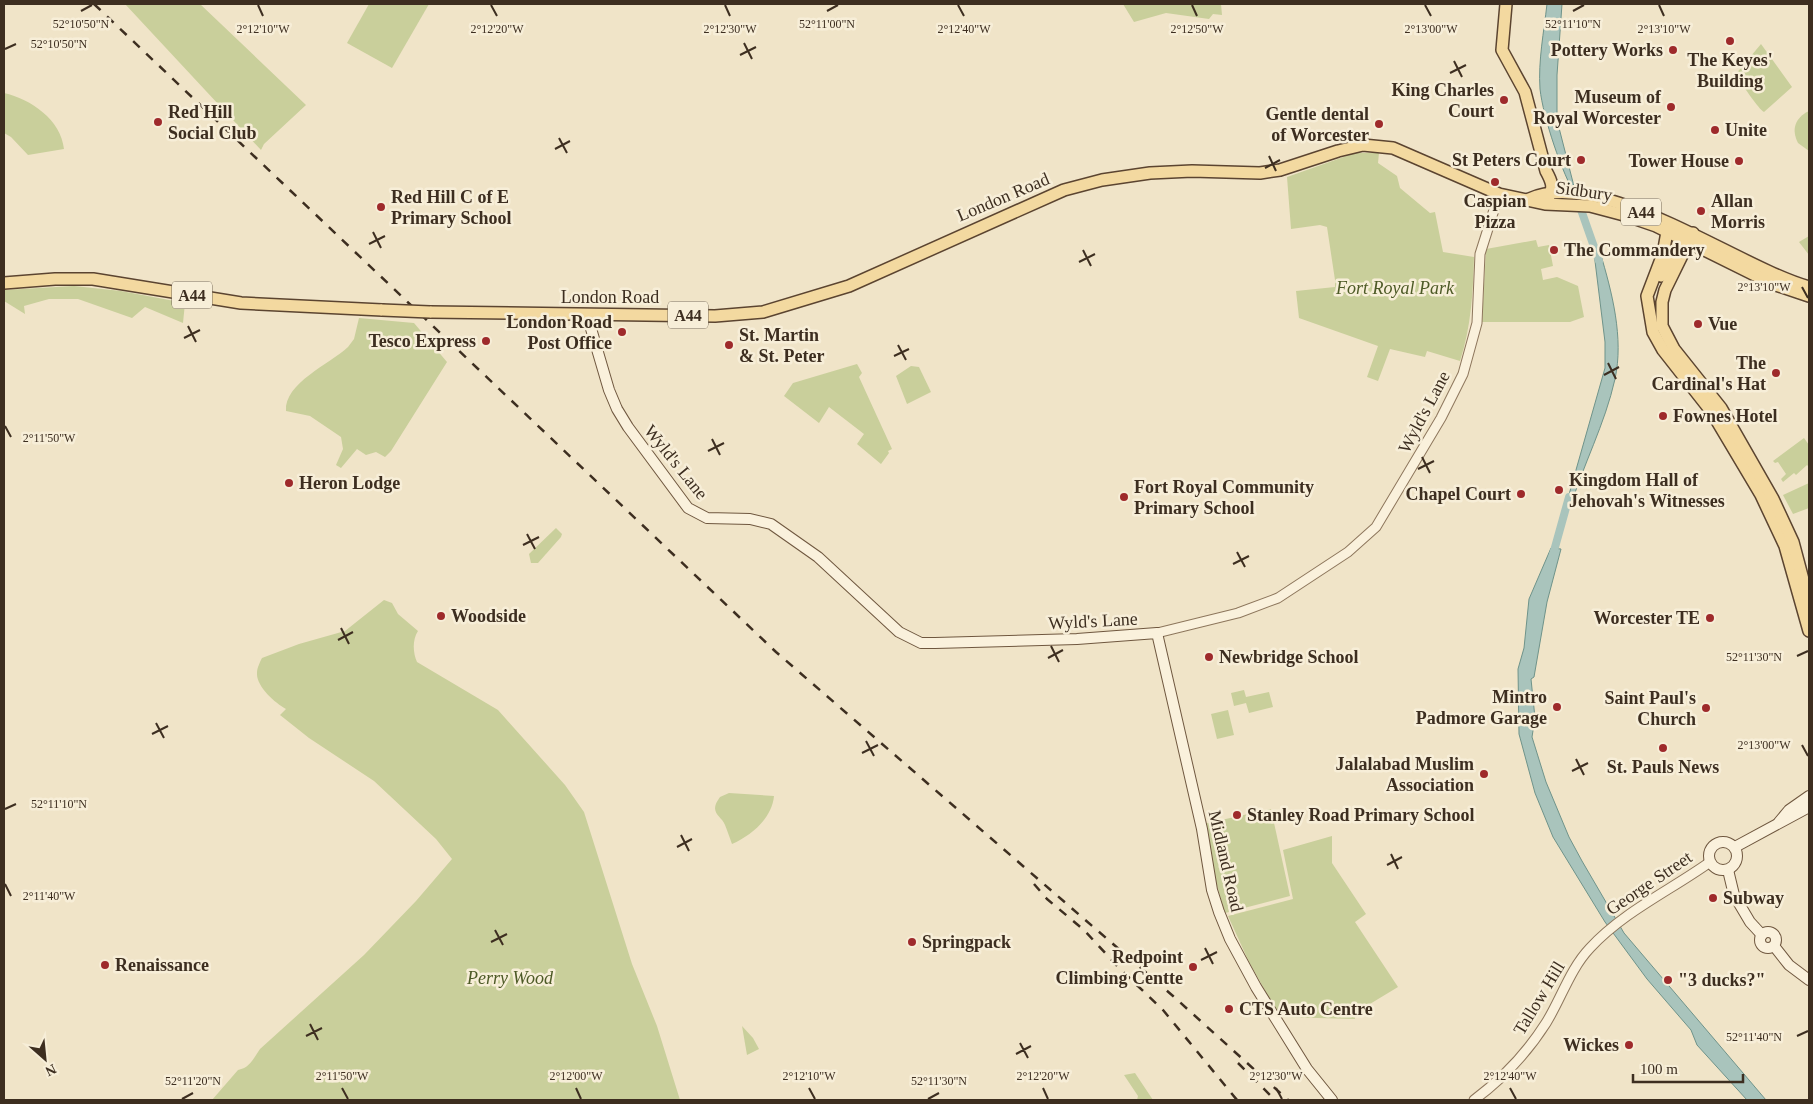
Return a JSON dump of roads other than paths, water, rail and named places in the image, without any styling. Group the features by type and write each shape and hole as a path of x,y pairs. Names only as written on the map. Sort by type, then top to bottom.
{"main road":[{"path":"1506,4 1502,50 1525,92 1546,171 1557,196"},
{"name":"London Road","path":"4,284 55,279 93,279 242,303 382,310 716,316 763,312 849,286 1064,190 1102,180 1150,173 1192,170 1260,173 1280,170 1363,145 1379,145 1393,148 1475,183"},
{"name":"Sidbury","path":"1475,183 1499,194 1529,199 1557,196 1632,208 1687,238"},
{"name":"Sidbury","path":"1589,201 1687,238"},
{"path":"1667,232 1663,254 1647,296 1653,332 1658,342 1710,411 1740,457 1772,517 1785,546 1809,631"},
{"path":"1649,311 1660,279 1687,238"},
{"path":"1687,238 1662,302 1662,326 1674,349 1721,408 1773,499 1793,542 1809,602"},
{"name":"A44","path":"1687,238 1809,287"},
{"name":"A44","path":"1687,238 1773,284 1809,296"},
{"name":"Wyld's Lane","path":"587,315 609,390 617,409 628,427 688,508 707,518 750,519 771,524 818,557 886,621 910,639 921,643 935,643 1077,639 1157,633"},
{"name":"Midland Road","path":"1157,633 1202,829 1212,890 1219,912 1230,938 1256,987 1307,1069 1332,1100"},
{"path":"1777,825 1789,810 1809,796"},
{"path":"1735,847 1809,807"},
{"path":"1719,842 1729,842 1737,851 1737,861 1728,870 1718,869 1710,862 1709,852 1719,842"},
{"path":"1728,870 1734,895 1750,922 1762,935 1760,940 1762,946 1769,948 1774,946 1789,965 1809,980"}],"street":[{"name":"Wyld's Lane","path":"1157,633 1238,613 1278,598 1369,535 1387,512 1455,393 1474,338 1477,324 1480,254 1499,194"},
{"name":"George Street","path":"1607,932 1710,862"},
{"name":"Tallow Hill","path":"1474,1100 1521,1057 1546,1024 1575,968 1589,949 1607,932"}],"water":[{"path":"1547,4 1562,4 1557,75 1557,120 1577,198 1565,175 1554,145 1540,89 1541,57"},
{"path":"1600,252 1609,283 1615,315 1618,347 1617,363 1615,379 1606,412 1570,508 1567,506 1568,498 1605,368 1605,342 1594,253"},
{"path":"1551,548 1561,549 1547,602 1534,677 1531,679 1535,718 1532,737 1546,782 1569,837 1624,933 1766,1100 1747,1100 1697,1045 1691,1030 1647,979 1605,922 1553,837 1535,793 1519,734 1518,669 1524,648 1529,599"}],"waterway":[{"path":"1579,204 1599,261"},
{"path":"1552,558 1569,497"}],"railway":[{"path":"94,4 776,652 1173,996 1288,1100"},
{"path":"1034,884 1047,899 1084,930 1119,968 1163,1010 1237,1100"},
{"path":"1238,1063 1275,1100"}],"place":[{"name":"The Keyes' Building","path":"1730,41"},
{"name":"Pottery Works","path":"1673,50"},
{"name":"King Charles Court","path":"1504,100"},
{"name":"Museum of Royal Worcester","path":"1671,107"},
{"name":"Red Hill Social Club","path":"158,122"},
{"name":"Gentle dental of Worcester","path":"1379,124"},
{"name":"Unite","path":"1715,130"},
{"name":"St Peters Court","path":"1581,160"},
{"name":"Tower House","path":"1739,161"},
{"name":"Caspian Pizza","path":"1495,182"},
{"name":"Red Hill C of E Primary School","path":"381,207"},
{"name":"Allan Morris","path":"1701,211"},
{"name":"The Commandery","path":"1554,250"},
{"name":"Vue","path":"1698,324"},
{"name":"London Road Post Office","path":"622,332"},
{"name":"Tesco Express","path":"486,341"},
{"name":"St. Martin & St. Peter","path":"729,345"},
{"name":"The Cardinal's Hat","path":"1776,373"},
{"name":"Fownes Hotel","path":"1663,416"},
{"name":"Heron Lodge","path":"289,483"},
{"name":"Kingdom Hall of Jehovah's Witnesses","path":"1559,490"},
{"name":"Chapel Court","path":"1521,494"},
{"name":"Fort Royal Community Primary School","path":"1124,497"},
{"name":"Woodside","path":"441,616"},
{"name":"Worcester TE","path":"1710,618"},
{"name":"Newbridge School","path":"1209,657"},
{"name":"Mintro Padmore Garage","path":"1557,707"},
{"name":"Saint Paul's Church","path":"1706,708"},
{"name":"St. Pauls News","path":"1663,748"},
{"name":"Jalalabad Muslim Association","path":"1484,774"},
{"name":"Stanley Road Primary School","path":"1237,815"},
{"name":"Subway","path":"1713,898"},
{"name":"Springpack","path":"912,942"},
{"name":"Renaissance","path":"105,965"},
{"name":"Redpoint Climbing Centte","path":"1193,967"},
{"name":"\"3 ducks?\"","path":"1668,980"},
{"name":"CTS Auto Centre","path":"1229,1009"},
{"name":"Wickes","path":"1629,1045"}],"park label":[{"name":"Fort Royal Park","path":"1395,288"},
{"name":"Perry Wood","path":"510,978"}]}
